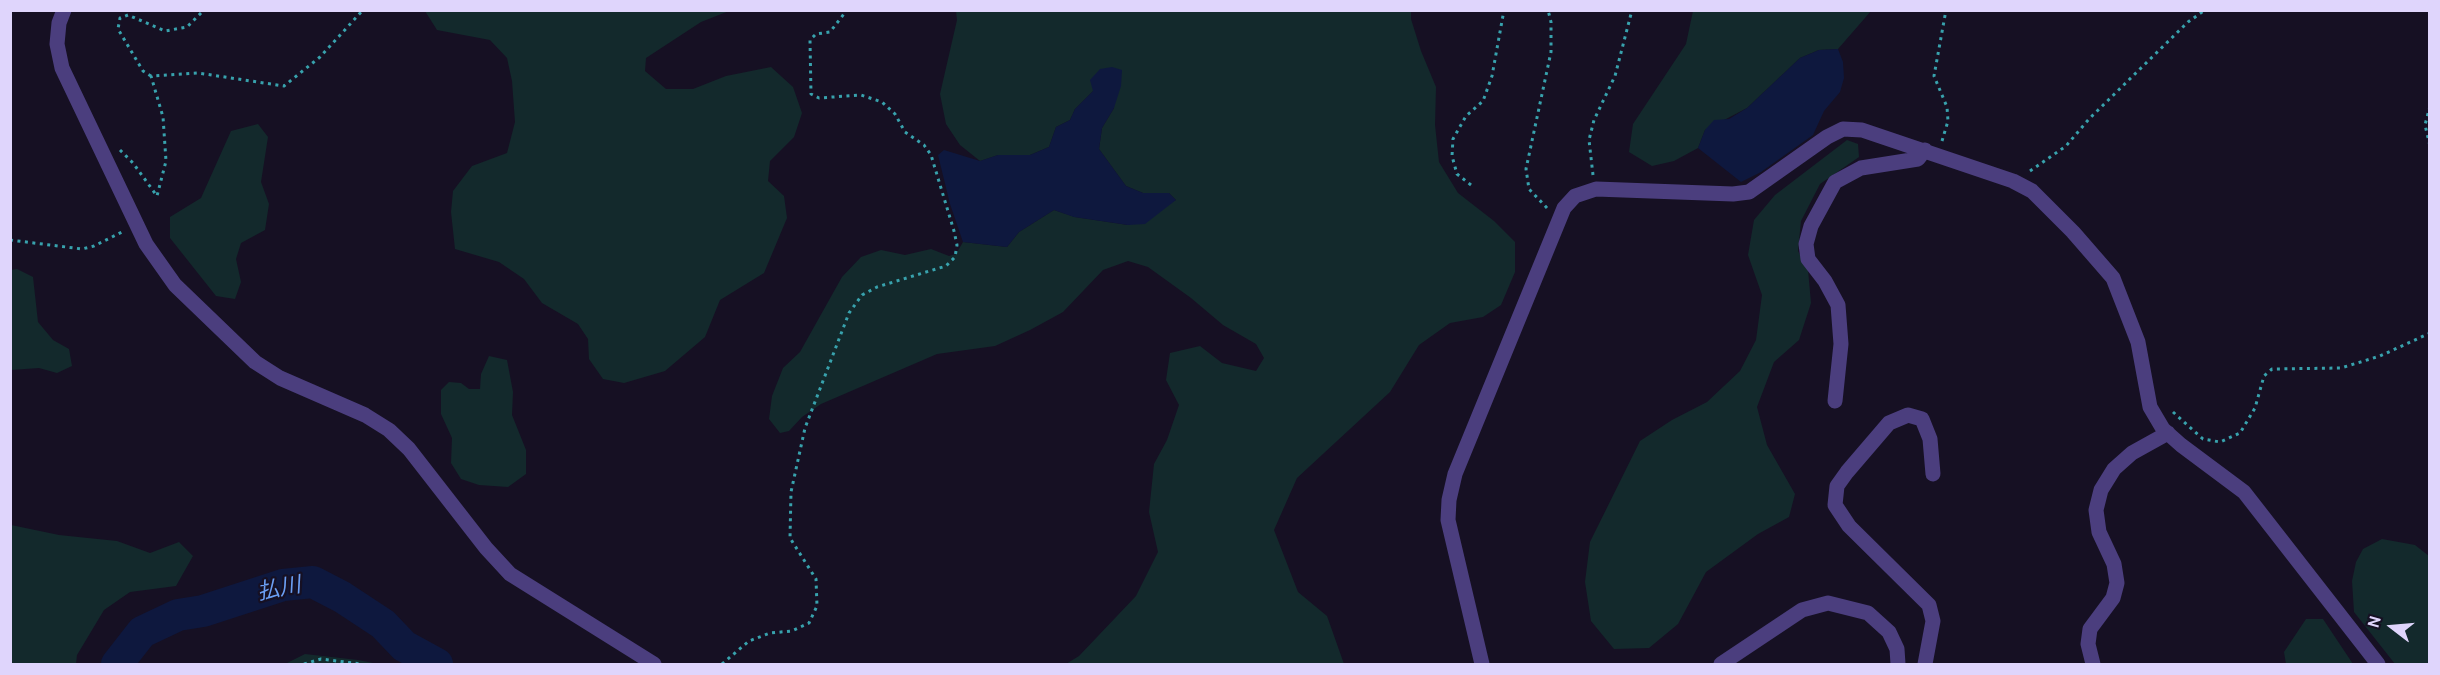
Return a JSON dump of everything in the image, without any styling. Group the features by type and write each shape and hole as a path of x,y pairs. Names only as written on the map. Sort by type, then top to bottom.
{"street":[{"path":"64,10 59,24 57,44 62,68 137,224 160,267 175,285 255,362 279,378 365,416 389,430 409,449 486,548 510,574 654,664"},
{"path":"1482,664 1448,520 1449,500 1455,474 1559,216 1575,196 1596,189 1733,194 1749,192 1827,137 1843,129 1862,130 2013,181 2040,200 2073,232 2113,278 2138,342 2150,407 2168,433 2244,492 2378,664"},
{"path":"1835,402 1841,344 1838,305 1825,281 1808,259 1806,244 1810,225 1835,182 1861,168 1918,159 1932,152"},
{"path":"1925,664 1933,621 1929,605 1849,526 1835,505 1837,486 1847,472 1889,423 1908,415 1922,419 1930,439 1933,474"},
{"path":"2093,664 2088,644 2090,629 2113,598 2117,583 2114,564 2099,532 2096,510 2101,490 2114,469 2132,453 2168,433"},
{"path":"1721,664 1802,610 1828,603 1868,613 1889,632 1897,649 1898,664"}],"path":[{"path":"204,10 187,27 165,31 128,15 120,18 118,29 143,71 151,76 198,73 284,87 320,57 363,10"},
{"path":"722,664 749,641 770,633 792,631 809,623 817,606 816,579 790,538 791,492 805,428 849,313 862,295 877,287 946,266 955,257 957,245 954,231 931,155 924,145 905,132 895,114 882,102 861,95 819,98 811,94 810,40 816,34 830,32 847,10"},
{"path":"1471,185 1457,174 1452,156 1453,139 1466,116 1483,101 1492,76 1504,10"},
{"path":"1548,10 1551,22 1551,52 1526,169 1529,189 1541,204 1559,216"},
{"path":"1596,189 1589,140 1594,120 1615,76 1632,10"},
{"path":"1932,152 1947,114 1934,76 1946,10"},
{"path":"2013,181 2048,161 2066,146 2089,119 2188,22 2205,10"},
{"path":"116,146 133,163 157,196 166,160 163,117 151,76"},
{"path":"2430,106 2425,125 2430,146"},
{"path":"10,240 82,249 94,246 137,224"},
{"path":"2150,407 2167,407 2203,439 2220,442 2240,433 2255,408 2264,376 2272,369 2341,368 2380,356 2430,333"},
{"path":"304,664 321,659 361,664"}],"green space":[{"path":"425,11 729,11 701,22 646,58 645,71 666,89 693,89 726,76 771,67 793,87 802,113 794,137 770,161 768,181 784,196 787,218 764,273 720,300 705,337 665,371 624,383 603,379 589,359 588,339 578,324 542,303 524,279 499,262 455,249 451,212 453,191 472,166 507,153 515,122 512,81 507,58 490,40 437,30"},
{"path":"956,11 1411,11 1411,19 1421,51 1436,87 1435,125 1439,162 1458,193 1494,221 1515,242 1515,272 1501,305 1483,317 1450,323 1419,345 1390,392 1297,478 1274,530 1298,592 1327,616 1344,664 1066,664 1079,656 1136,596 1158,552 1149,512 1154,464 1167,440 1179,405 1166,380 1170,353 1200,346 1222,363 1256,371 1264,358 1256,344 1223,325 1148,267 1128,261 1103,270 1063,312 1030,330 995,346 937,354 821,404 802,417 789,431 780,433 769,419 772,396 783,368 800,352 842,277 861,257 881,250 905,255 931,249 949,256 956,254 963,242 1007,247 1019,232 1054,210 1075,217 1128,225 1176,200 1169,193 1143,193 1126,186 1099,149 1102,128 1114,108 1093,91 1075,109 1070,120 1056,127 1049,147 1030,155 998,155 980,161 960,145 946,124 940,94 957,20"},
{"path":"1693,11 1871,11 1838,49 1819,50 1800,58 1747,108 1705,130 1698,148 1674,161 1652,166 1629,152 1633,124 1686,44"},
{"path":"258,124 268,137 261,182 269,204 265,230 241,243 236,259 241,282 235,299 216,296 170,238 170,217 201,198 231,131"},
{"path":"1847,140 1858,144 1859,157 1820,184 1801,221 1798,251 1808,270 1811,303 1799,340 1774,362 1757,407 1767,445 1795,494 1789,517 1758,534 1706,572 1678,624 1649,648 1614,649 1591,621 1585,582 1590,542 1640,441 1672,420 1707,402 1740,371 1756,340 1762,295 1748,255 1754,220 1775,195"},
{"path":"17,269 33,277 38,322 53,340 69,349 72,366 57,373 39,368 11,370 11,270"},
{"path":"489,356 507,360 513,392 512,415 526,450 526,474 508,487 479,485 461,479 451,463 452,438 441,414 441,390 449,382 461,383 469,389 480,389 481,374"},
{"path":"11,525 59,535 117,541 150,553 179,542 193,556 176,586 130,592 104,610 77,655 76,664 11,664"},
{"path":"2382,539 2415,545 2429,556 2429,664 2395,664 2354,612 2352,581 2356,562 2363,549"},
{"path":"2306,619 2323,619 2353,664 2286,664 2284,652"},
{"path":"305,654 358,660 378,664 285,664"}],"water":[{"path":"1838,49 1843,62 1844,78 1840,92 1824,111 1813,135 1761,172 1741,182 1698,148 1705,130 1714,120 1729,119 1747,108 1800,58 1819,50"},
{"path":"1112,67 1122,70 1121,86 1114,108 1102,128 1099,149 1126,186 1143,193 1169,193 1176,200 1145,224 1128,225 1074,217 1054,210 1019,232 1007,247 963,242 950,204 938,155 944,150 980,161 998,155 1030,155 1049,147 1056,127 1070,120 1075,109 1093,91 1090,80 1100,69"}],"waterway":[{"name":"払川","path":"117,664 142,632 178,615 203,611 283,585 313,582 342,597 383,624 404,646 437,664"}]}
